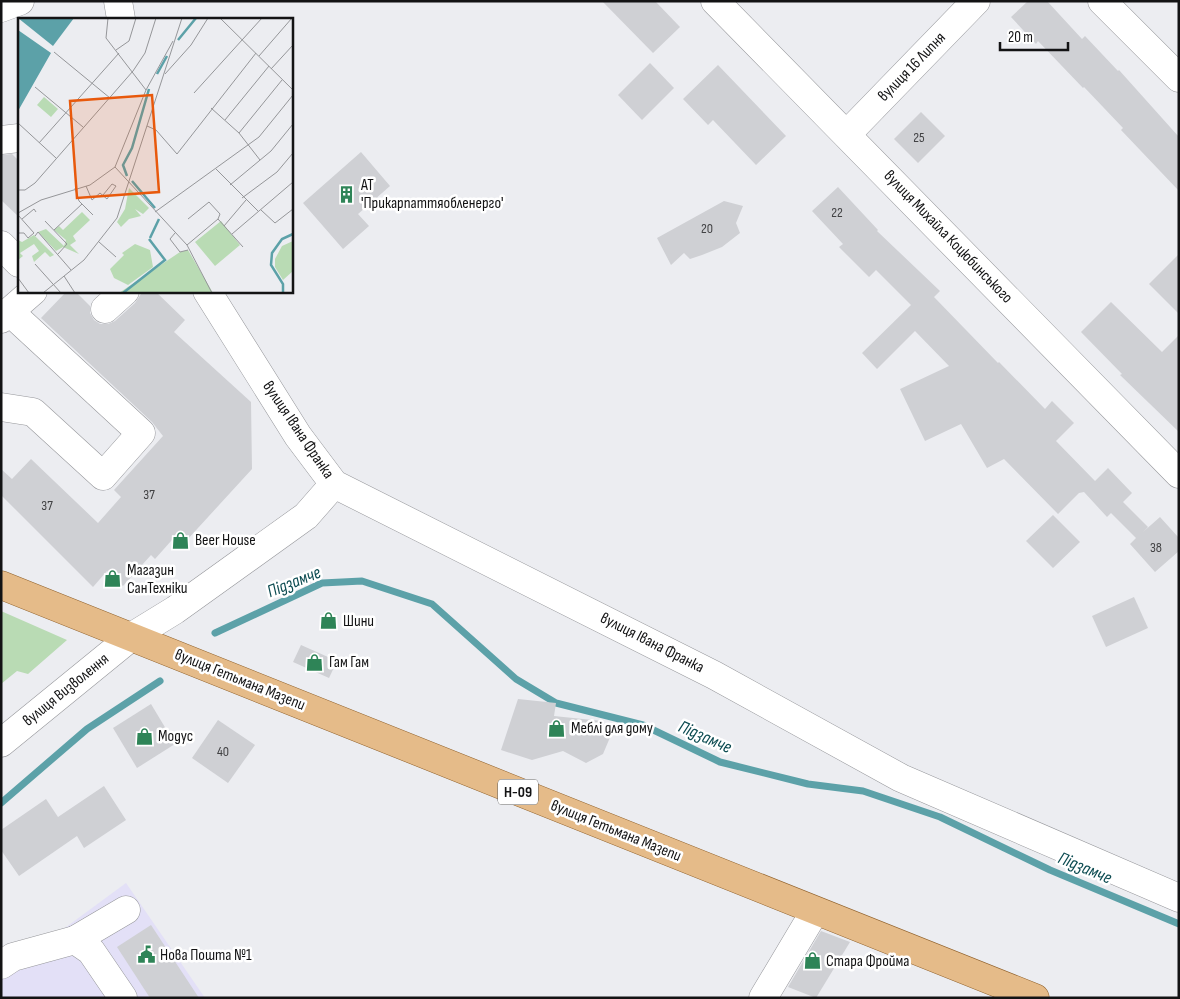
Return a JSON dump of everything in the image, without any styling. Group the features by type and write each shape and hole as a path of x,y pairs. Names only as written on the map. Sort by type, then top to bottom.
{"main road":[{"name":"вулиця Гетьмана Мазепи","path":"1,585 1035,998"}],"street":[{"path":"1,8 20,1"},
{"path":"118,1 121,18"},
{"name":"вулиця Михайла Коцюбинського","path":"715,1 1179,474"},
{"name":"вулиця 16 Липня","path":"847,134 976,1"},
{"path":"1102,1 1179,78"},
{"path":"1,140 18,138"},
{"path":"1,245 18,262"},
{"path":"1,407 33,412 103,476 141,433 6,316 33,292"},
{"path":"105,309 124,292"},
{"name":"вулиця Івана Франка","path":"208,292 298,436 334,484 714,675 900,778 1179,898"},
{"name":"вулиця Визволення","path":"1,743 131,637 174,610 306,516 334,484"},
{"path":"1,965 13,957 75,940 126,910"},
{"path":"763,998 816,910"},
{"path":"75,940 91,951 123,998"}],"shaded area":[{"path":"126,883 205,998 1,998 1,975"}],"green space":[{"path":"1,611 67,640 28,674 17,671 1,684"}],"building":[{"path":"602,1 655,1 680,27 653,53"},
{"path":"1028,1 1047,1 1082,39 1085,36 1119,70 1179,137 1179,191 1121,130 1123,128 1084,87 1038,41 1036,44 1011,17"},
{"path":"650,63 674,88 642,120 618,95"},
{"path":"718,65 786,136 756,165 713,120 708,125 683,99"},
{"path":"921,112 945,136 918,163 894,139"},
{"name":"АТ 'Прикарпаттяобленерго'","path":"361,152 390,186 358,214 369,226 343,249 303,203"},
{"path":"12,154 18,160 18,216 1,200 1,155"},
{"path":"838,187 877,231 940,291 934,297 998,363 1045,409 1052,401 1074,423 1056,441 1095,481 1108,468 1132,493 1123,502 1148,527 1143,532 1160,517 1179,538 1179,551 1155,572 1130,544 1136,538 1111,513 1107,517 1084,492 1079,493 1058,514 1004,459 987,468 961,424 925,441 900,389 949,366 915,331 877,369 862,353 911,305 876,270 869,277 839,247 843,244 812,211"},
{"path":"724,201 743,206 736,223 740,233 722,247 702,255 690,259 684,253 671,265 657,238"},
{"path":"1179,254 1179,314 1149,284"},
{"path":"66,292 76,292 90,306 90,313 94,320 100,324 108,324 115,321 135,303 142,292 156,292 185,320 174,332 251,402 252,469 187,540 179,532 155,559 151,555 123,586 107,571 93,587 1,495 1,469 12,479 31,459 98,523 121,497 114,490 163,436 152,422 41,318"},
{"path":"1111,302 1162,352 1179,335 1179,432 1120,375 1122,374 1081,332"},
{"path":"1053,515 1080,542 1053,568 1026,541"},
{"path":"1134,597 1148,628 1106,647 1092,616"},
{"name":"Гам Гам","path":"301,645 337,661 329,678 293,662"},
{"name":"Меблі для дому","path":"518,699 556,703 554,716 602,721 611,735 603,754 586,763 563,751 532,760 501,750"},
{"name":"Модус","path":"151,704 175,744 137,768 113,728"},
{"path":"218,720 255,745 228,783 192,758"},
{"path":"104,786 126,820 84,848 77,836 19,876 1,850 1,830 46,799 58,817"},
{"name":"Нова Пошта №1","path":"151,925 199,998 150,998 117,947"},
{"name":"Стара Фройма","path":"821,931 850,942 816,998 788,987"}],"waterway":[{"name":"Підзамче","path":"215,633 322,583 362,581 432,604 516,679 556,703 643,725 720,762 808,784 863,791 940,817 1050,870 1179,924"},
{"name":"Підзамче","path":"1,803 87,729 160,681"}],"place":[{"name":"АТ 'Прикарпаттяобленерго'","path":"347,194"},
{"name":"Beer House","path":"181,540"},
{"name":"Магазин СанТехніки","path":"113,579"},
{"name":"Шини","path":"329,621"},
{"name":"Гам Гам","path":"315,662"},
{"name":"Меблі для дому","path":"557,728"},
{"name":"Модус","path":"144,736"},
{"name":"Нова Пошта №1","path":"146,955"},
{"name":"Стара Фройма","path":"812,961"}]}
